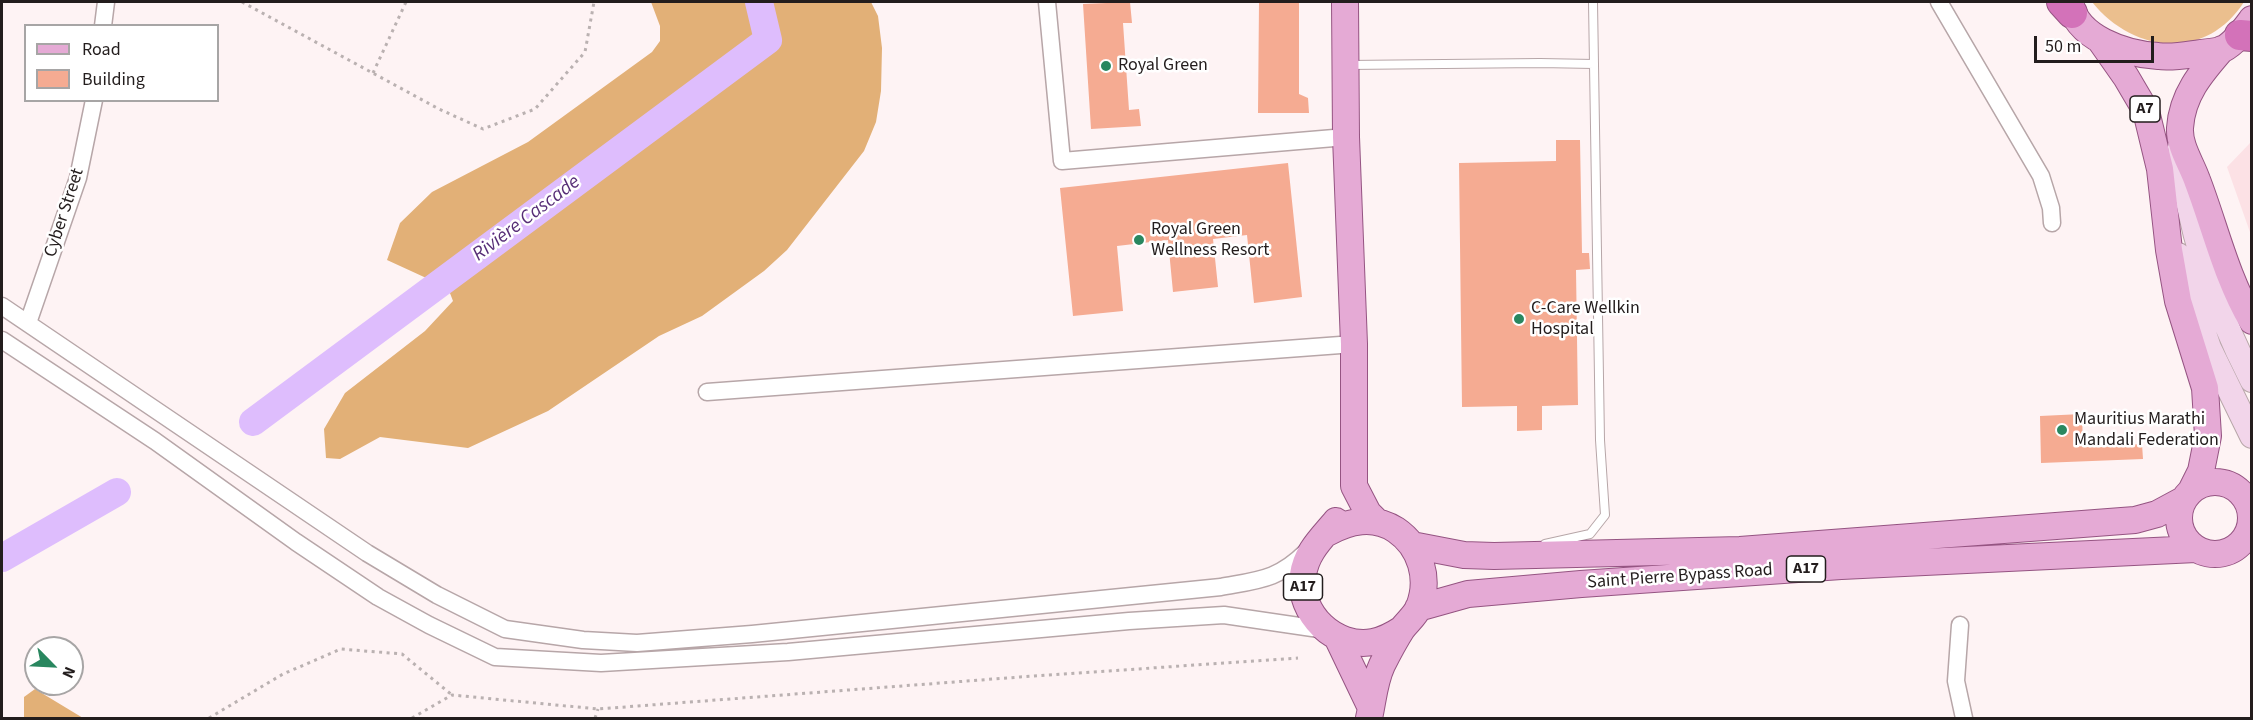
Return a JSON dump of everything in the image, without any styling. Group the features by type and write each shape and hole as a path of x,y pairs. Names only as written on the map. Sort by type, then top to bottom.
{"main road":[{"path":"1323,536 1338,517 1354,486 1354,344 1346,137 1346,2"},
{"name":"A7","path":"2068,5 2083,28 2100,40 2133,52 2159,57 2241,35"},
{"name":"A7","path":"2241,35 2196,79 2185,102 2180,139 2184,185 2200,249 2225,323 2252,380"},
{"name":"A7","path":"2100,40 2146,111 2155,142 2176,249 2209,348 2252,436"},
{"path":"2180,139 2197,179 2236,296 2252,321"},
{"path":"2163,189 2169,250 2178,301 2205,388 2208,436 2201,471 2187,496 2179,522 2187,542 2196,549"},
{"name":"A17","path":"2187,496 2199,486 2219,482 2244,489 2251,512 2246,547 2219,554 2196,549"},
{"path":"1354,486 1368,513 1377,522"},
{"name":"Saint Pierre Bypass Road","path":"1494,556 1740,550 2135,520 2157,514 2187,496"},
{"name":"A17","path":"1370,713 1382,666 1402,629 1418,608 1423,592 1424,576 1420,560 1412,545 1402,535 1391,527 1377,522 1360,520 1342,524 1323,536 1308,557 1302,576 1304,597 1312,616 1332,634 1354,642 1371,642 1388,638 1402,629"},
{"name":"A17","path":"1412,545 1464,555 1494,556"},
{"name":"Saint Pierre Bypass Road","path":"1418,608 1468,594 1581,584 1841,566 2196,549"},
{"name":"A17","path":"1332,634 1370,713"}],"street":[{"path":"103,24 106,2"},
{"path":"1047,2 1062,161 1346,137"},
{"path":"1939,2 2041,176 2048,195 2052,223"},
{"name":"Cyber Street","path":"28,323 78,178 94,102"},
{"path":"2,306 367,553 437,595 505,629 583,640 637,643 752,634 1221,587 1271,578 1292,566 1323,536"},
{"path":"2,340 155,441 296,542 378,597 495,657 601,663 788,652 1129,621 1224,615 1332,634"},
{"path":"707,392 1354,344"},
{"path":"1959,626 1956,681 1964,718"}],"lane":[{"path":"1494,556 1590,534 1605,516 1602,472 1593,2"},
{"path":"1346,65 1594,64"}],"path":[{"path":"242,2 439,109 483,129 535,109 585,52 594,2"},
{"path":"373,73 406,2"},
{"path":"209,718 284,674 342,648 402,654 452,695 598,709 1298,658"},
{"path":"412,718 452,695"},
{"path":"595,718 598,709"}],"shaded area":[{"path":"651,2 871,2 878,16 882,48 881,91 876,122 864,151 787,250 764,271 702,316 659,336 548,411 468,448 380,437 340,459 326,458 324,429 345,393 425,331 453,301 448,288 387,260 400,223 432,192 528,142 652,52 660,41 660,26"},
{"path":"2092,2 2244,2 2228,21 2210,34 2190,42 2169,44 2148,40 2128,32 2109,19"},
{"path":"2251,142 2251,235 2227,167"},
{"path":"47,696 83,718 24,718 24,697"}],"building":[{"name":"Royal Green","path":"1130,2 1132,23 1123,23 1129,110 1139,109 1141,126 1091,129 1083,4"},
{"name":"Royal Green","path":"1259,2 1299,2 1299,94 1308,98 1309,113 1258,113"},
{"name":"C-Care Wellkin Hospital","path":"1556,140 1580,140 1582,253 1589,253 1590,269 1576,270 1578,405 1542,406 1542,430 1517,431 1517,406 1462,407 1459,163 1556,161"},
{"name":"Royal Green Wellness Resort","path":"1288,163 1302,297 1254,303 1247,235 1213,239 1218,287 1173,292 1168,240 1117,246 1123,311 1073,316 1060,188"},
{"name":"Mauritius Marathi Mandali Federation","path":"2082,414 2083,447 2142,444 2143,459 2041,463 2040,416"}],"waterway":[{"name":"Rivière Cascade","path":"253,422 768,40 759,2"},
{"name":"Rivière Cascade","path":"2,558 117,492"}],"place":[{"name":"Royal Green","path":"1106,66"},
{"name":"Royal Green Wellness Resort","path":"1139,240"},
{"name":"C-Care Wellkin Hospital","path":"1519,319"},
{"name":"Mauritius Marathi Mandali Federation","path":"2062,430"}]}
